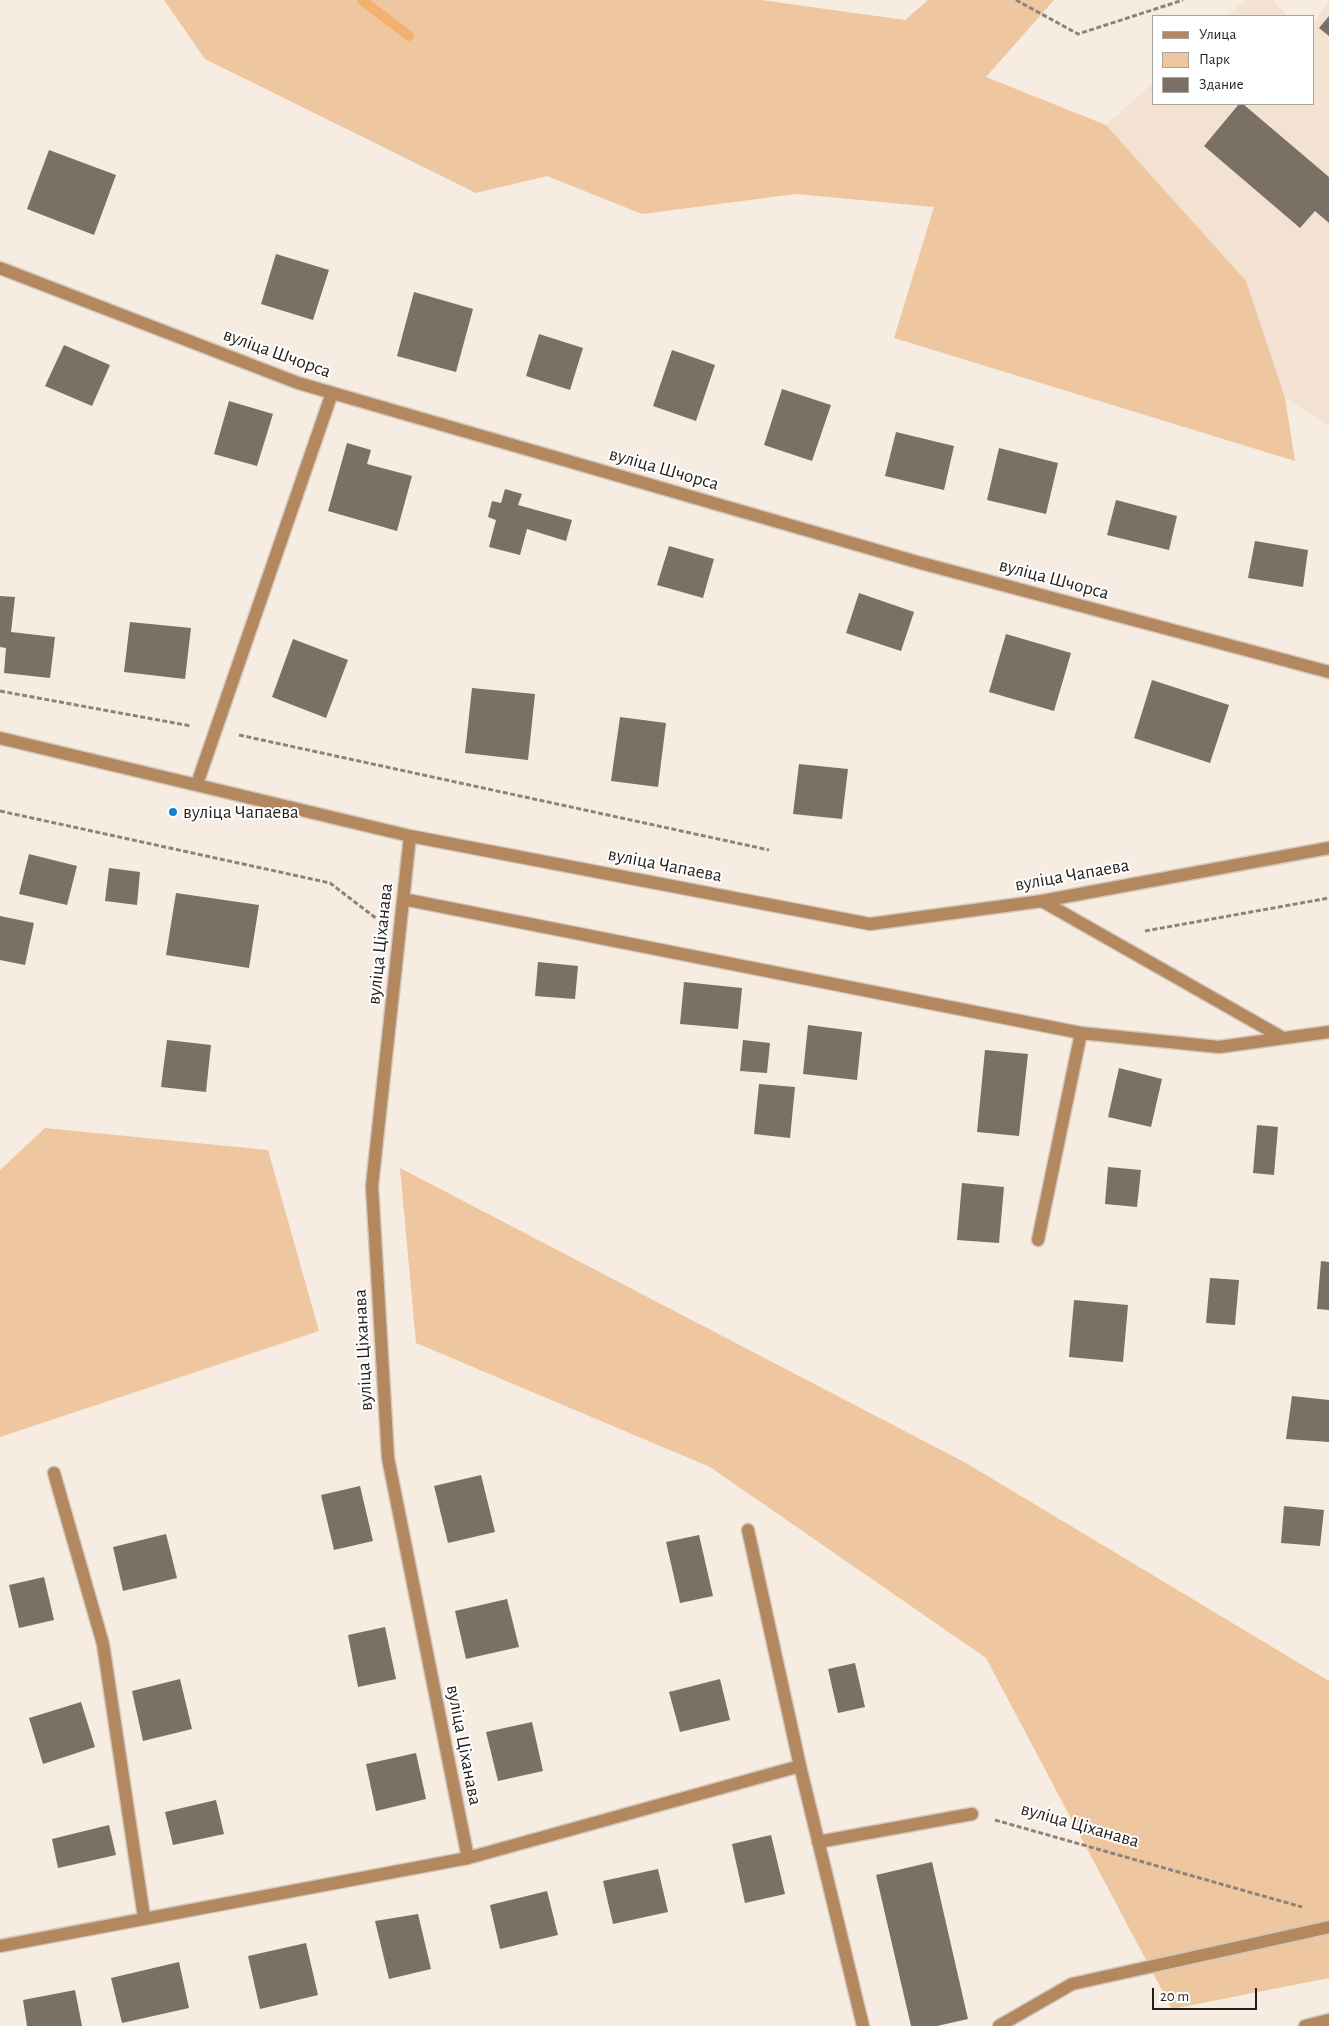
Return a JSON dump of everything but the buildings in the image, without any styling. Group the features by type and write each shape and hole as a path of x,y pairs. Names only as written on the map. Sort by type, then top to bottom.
{"street":[{"name":"вуліца Шчорса","path":"0,268 298,383 917,562 1329,672"},
{"path":"197,784 332,393"},
{"name":"вуліца Чапаева","path":"0,738 410,836 870,924 1042,901 1329,848"},
{"name":"вуліца Ціханава","path":"410,836 372,1186 388,1458 468,1858"},
{"path":"403,898 1081,1033 1219,1047 1329,1032"},
{"path":"1042,901 1283,1038"},
{"path":"1038,1240 1081,1033"},
{"path":"54,1472 103,1644 144,1918"},
{"path":"748,1530 800,1766 863,2026"},
{"path":"0,1946 468,1858 800,1766"},
{"path":"818,1842 972,1814"},
{"path":"999,2026 1072,1984 1329,1926"},
{"path":"1305,2026 1329,2020"}],"path":[{"path":"1016,0 1078,34 1183,0"},
{"path":"0,691 216,730 769,850"},
{"path":"0,811 330,883 399,936"},
{"path":"1107,938 1329,898"},
{"name":"вуліца Ціханава","path":"972,1814 1310,1909"}],"shaded area":[{"path":"1246,0 1273,0 1287,15 1228,15"},
{"path":"1329,0 1329,426 1285,398 1246,281 1106,125 1152,84 1152,105 1314,105 1314,23"}],"green space":[{"path":"164,0 761,0 905,20 928,0 1054,0 986,77 1106,125 1246,281 1285,398 1295,461 894,338 934,207 796,194 642,214 547,176 476,193 205,59"},
{"path":"45,1128 268,1150 319,1331 0,1437 0,1170"},
{"path":"400,1168 966,1463 1329,1681 1329,1978 1172,2009 986,1658 710,1467 416,1343"}],"waterway":[{"path":"362,0 409,36"}],"place":[{"name":"вуліца Чапаева","path":"173,812"}]}
